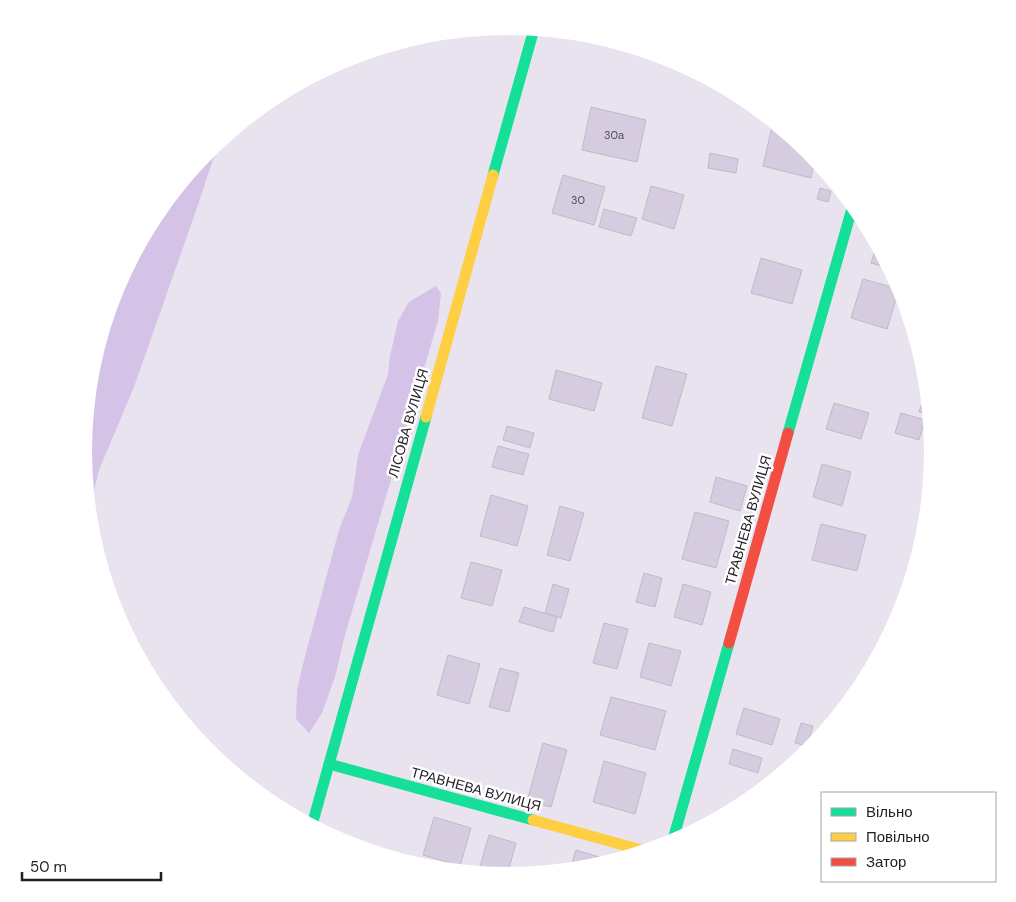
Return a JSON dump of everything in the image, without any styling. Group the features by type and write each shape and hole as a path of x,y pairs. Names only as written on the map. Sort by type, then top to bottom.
{"street":[{"name":"ЛІСОВА ВУЛИЦЯ","path":"314,818 532,36"},
{"name":"ТРАВНЕВА ВУЛИЦЯ","path":"675,831 850,215"},
{"name":"ТРАВНЕВА ВУЛИЦЯ","path":"328,764 633,848"}],"shaded area":[{"path":"214,157 134,387 99,470 94,490 92,451 96,397 106,343 114,317 135,267 162,220 195,177"},
{"path":"436,286 441,293 438,321 345,635 335,677 322,713 309,733 296,719 297,690 339,530 352,497 358,455 388,374 398,321 409,302"}],"building":[{"path":"591,107 646,120 637,162 582,150"},
{"path":"771,129 813,169 811,178 763,166"},
{"path":"710,153 738,159 736,173 708,168"},
{"path":"563,175 605,187 594,225 552,213"},
{"path":"651,186 684,195 674,229 642,219"},
{"path":"820,188 831,191 828,202 817,199"},
{"path":"604,209 637,218 631,236 599,227"},
{"path":"874,254 880,265 871,263"},
{"path":"761,258 802,270 792,304 751,293"},
{"path":"863,279 890,286 895,301 887,329 851,318"},
{"path":"656,366 687,374 672,426 642,418"},
{"path":"556,370 602,383 594,411 549,399"},
{"path":"834,403 869,413 861,439 826,429"},
{"path":"901,413 922,419 923,426 919,440 895,433"},
{"path":"507,426 534,433 530,448 503,440"},
{"path":"498,446 529,454 523,475 492,467"},
{"path":"822,464 851,472 842,506 813,497"},
{"path":"716,477 747,486 740,511 710,502"},
{"path":"491,495 528,506 517,546 480,536"},
{"path":"560,506 584,513 570,561 547,555"},
{"path":"695,512 729,521 716,568 682,559"},
{"path":"821,524 866,535 857,571 812,560"},
{"path":"471,562 502,570 492,606 461,598"},
{"path":"644,573 662,578 655,607 636,602"},
{"path":"553,584 569,589 561,618 545,613"},
{"path":"683,584 711,592 702,625 674,617"},
{"path":"524,607 557,617 553,632 519,622"},
{"path":"604,623 628,629 617,669 593,663"},
{"path":"649,643 681,651 671,686 640,677"},
{"path":"448,655 480,664 469,704 437,695"},
{"path":"500,668 519,673 509,712 489,707"},
{"path":"611,697 666,711 655,750 600,735"},
{"path":"744,708 780,719 772,745 736,734"},
{"path":"801,723 813,726 810,737 802,745 795,743"},
{"path":"543,743 567,750 551,807 527,801"},
{"path":"733,749 762,758 758,773 729,764"},
{"path":"604,761 646,773 635,814 593,802"},
{"path":"434,817 471,828 461,864 423,855"},
{"path":"489,835 516,843 509,867 480,866"},
{"path":"576,850 599,857 589,859 573,861"}],"traffic: fast":[{"path":"493,175 532,36"},
{"path":"788,433 850,215"},
{"path":"314,818 426,417"},
{"path":"675,831 729,643"},
{"path":"329,764 533,820"}],"traffic: slow":[{"path":"426,417 493,175"},
{"path":"533,820 633,848"}],"traffic: jam":[{"path":"729,643 788,433"}]}
